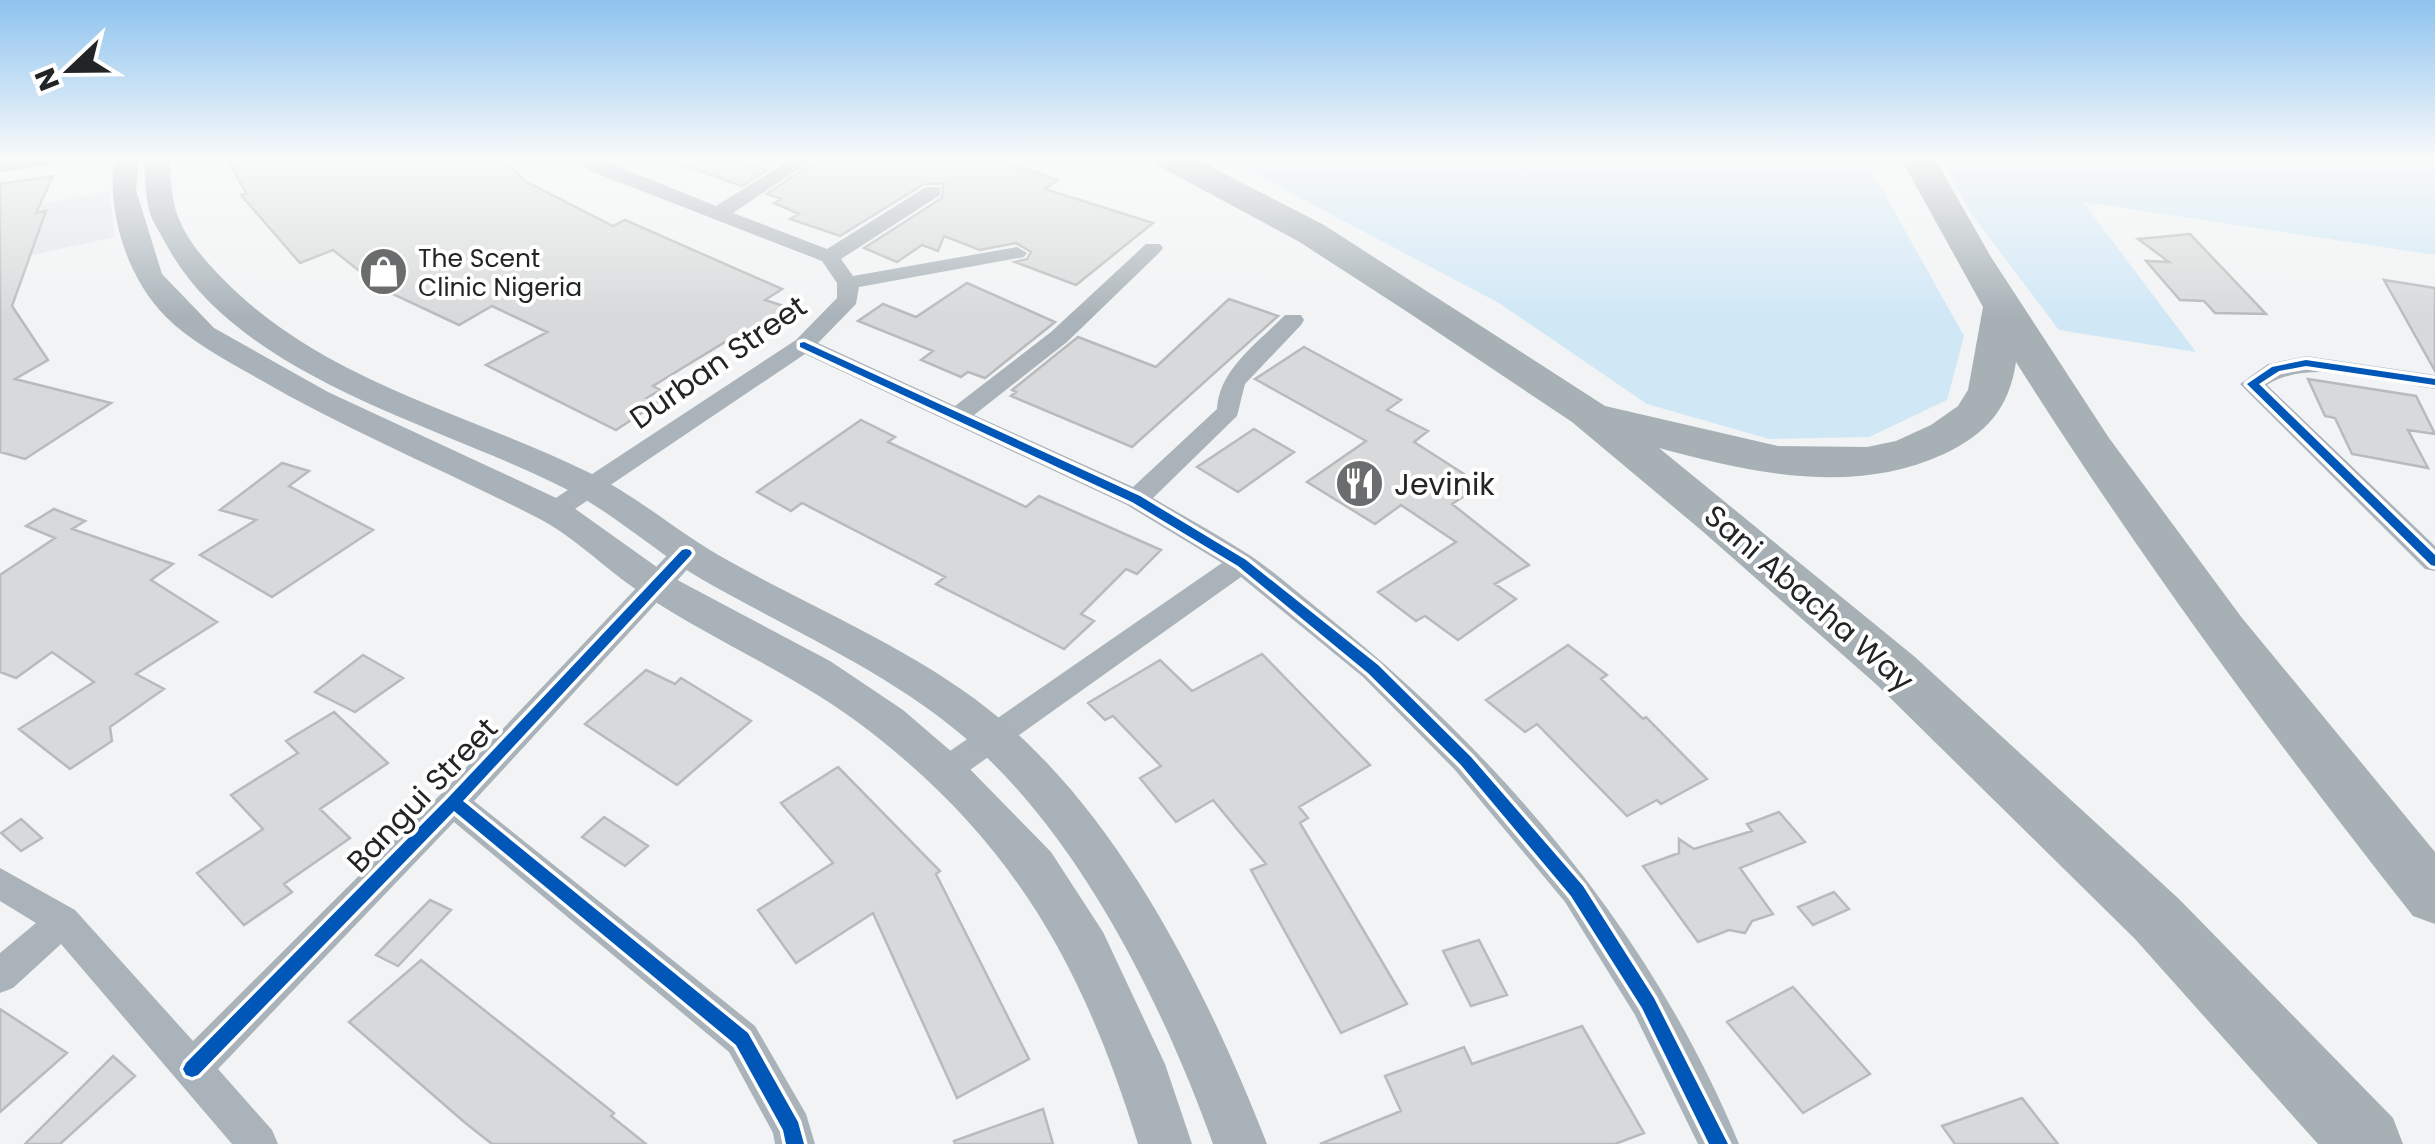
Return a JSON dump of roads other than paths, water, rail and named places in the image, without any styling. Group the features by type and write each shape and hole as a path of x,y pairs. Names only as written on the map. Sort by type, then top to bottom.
{"highway":[{"name":"Sani Abacha Way","path":"1268,210 1311,233 1587,413 1896,671 2157,920 2367,1144"},
{"path":"1945,210 1989,291 2069,418 2163,554 2326,765 2435,898"},
{"path":"1587,413 1758,457 1816,463 1907,454 1969,422 1985,400 1989,291"}],"main road":[{"path":"129,210 148,276 174,308 203,334 316,399 554,510 655,584 816,672 888,722 945,771 1035,866 1086,946 1139,1064 1165,1144"},
{"path":"163,210 172,234 191,264 244,316 417,413 590,487 686,553 850,640 934,693 994,738 1071,824 1162,967 1217,1077 1240,1144"}],"street":[{"name":"Durban Street","path":"714,210 828,257"},
{"path":"720,213 724,210"},
{"path":"902,210 828,257 848,283 1017,254"},
{"path":"957,416 1059,337 1153,248"},
{"name":"Durban Street","path":"554,510 804,345 848,299 848,283"},
{"path":"1136,499 1230,411 1234,381 1293,320"},
{"path":"804,345 1136,499 1242,563 1373,668 1466,760 1577,891 1648,1004 1719,1144"},
{"path":"2435,382 2306,363 2276,369 2252,384 2435,562"},
{"name":"Bangui Street","path":"192,1069 452,802 686,553"},
{"path":"945,771 1242,563"},
{"path":"452,802 742,1039 792,1128 795,1144"},
{"path":"0,883 63,921 258,1144"},
{"path":"0,976 63,921"}],"place":[{"name":"The Scent Clinic Nigeria","path":"383,272"},
{"name":"Jevinik","path":"1359,484"}]}
